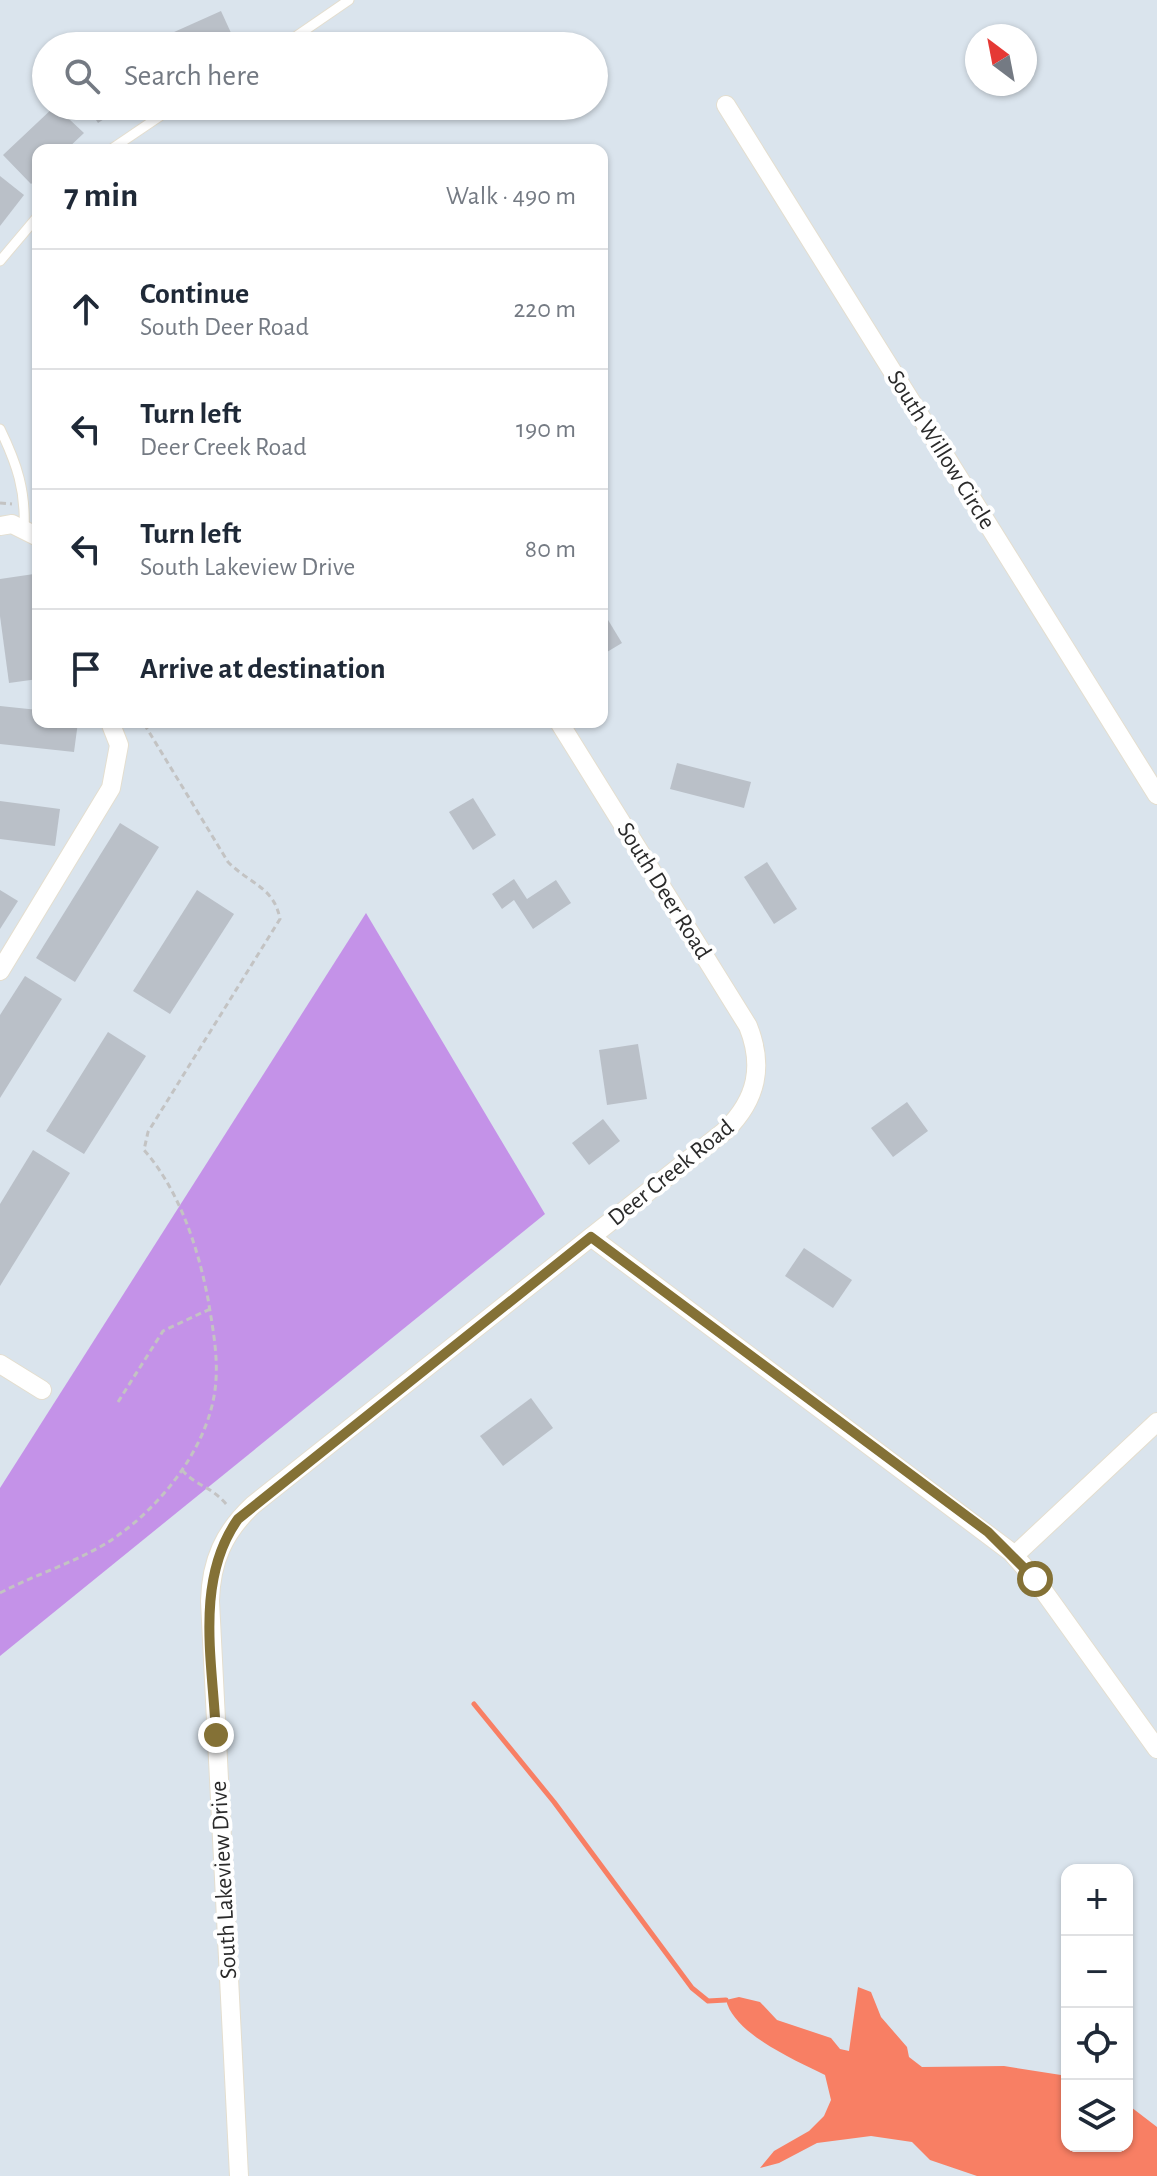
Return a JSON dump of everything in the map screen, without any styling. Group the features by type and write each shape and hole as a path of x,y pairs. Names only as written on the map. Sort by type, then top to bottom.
{"street":[{"name":"South Willow Circle","path":"726,105 1157,795"},
{"path":"0,526 12,524 31,534"},
{"path":"0,971 111,788 119,745 112,728"},
{"name":"South Deer Road","path":"563,728 745,1021 755,1045 758,1064"},
{"name":"Deer Creek Road","path":"224,1538 240,1516 740,1116 750,1099 758,1064"},
{"path":"591,1237 1015,1555 1157,1749"},
{"path":"0,1364 42,1390"},
{"path":"1015,1555 1157,1422"},
{"name":"South Lakeview Drive","path":"224,1538 215,1559 210,1601 239,2176"}],"lane":[{"path":"302,32 349,0"},
{"path":"119,144 154,120"},
{"path":"0,261 32,223"},
{"path":"0,429 21,473 31,534"}],"path":[{"path":"0,1593 49,1573 108,1542 159,1499 182,1470 201,1433 215,1392 216,1344 204,1280 166,1176 144,1150 148,1132 280,919 277,901 269,892 244,878 228,862 147,728"},
{"path":"118,1402 163,1331 210,1309"},
{"path":"182,1470 193,1483 214,1489 240,1516"}],"shaded area":[{"path":"366,913 545,1214 0,1656 0,1488"},
{"path":"858,1987 871,1992 881,2017 907,2047 909,2057 922,2067 1004,2066 1061,2075 1061,2152 1133,2152 1133,2109 1157,2127 1157,2176 977,2176 930,2160 912,2142 871,2136 817,2143 779,2163 760,2168 774,2151 809,2131 824,2116 831,2100 825,2075 753,2035 731,2012 726,2000 739,1997 760,2002 777,2020 831,2038 840,2049 849,2051"}],"building":[{"path":"221,11 231,32 174,32"},
{"path":"40,120 70,120 84,133 72,144 32,144 31,184 3,155"},
{"path":"0,176 24,195 0,226"},
{"path":"32,574 32,680 9,683 0,616 0,579"},
{"path":"608,620 622,643 608,651"},
{"path":"0,706 32,709 32,728 77,728 74,752 0,744"},
{"path":"677,763 751,782 744,808 670,789"},
{"path":"473,798 496,835 473,850 449,812"},
{"path":"0,801 60,809 55,846 0,839"},
{"path":"120,823 159,847 75,982 36,958"},
{"path":"767,862 797,909 774,924 744,877"},
{"path":"514,879 527,899 556,880 571,903 533,929 514,900 502,909 492,894"},
{"path":"0,890 18,901 0,929"},
{"path":"197,890 234,914 170,1014 133,991"},
{"path":"25,976 62,999 0,1098 0,1015"},
{"path":"108,1032 146,1056 84,1154 46,1131"},
{"path":"638,1044 647,1099 607,1105 599,1050"},
{"path":"907,1102 928,1131 893,1157 871,1128"},
{"path":"603,1119 620,1141 589,1165 572,1143"},
{"path":"33,1150 70,1173 0,1286 0,1204"},
{"path":"804,1248 852,1280 833,1308 785,1276"},
{"path":"531,1398 553,1428 503,1466 480,1436"}],"waterway":[{"path":"474,1704 554,1802 692,1988 708,2001 726,2000"}],"route":[{"path":"216,1735 210,1580 224,1538 238,1519 591,1237 988,1532 1035,1579"}]}
